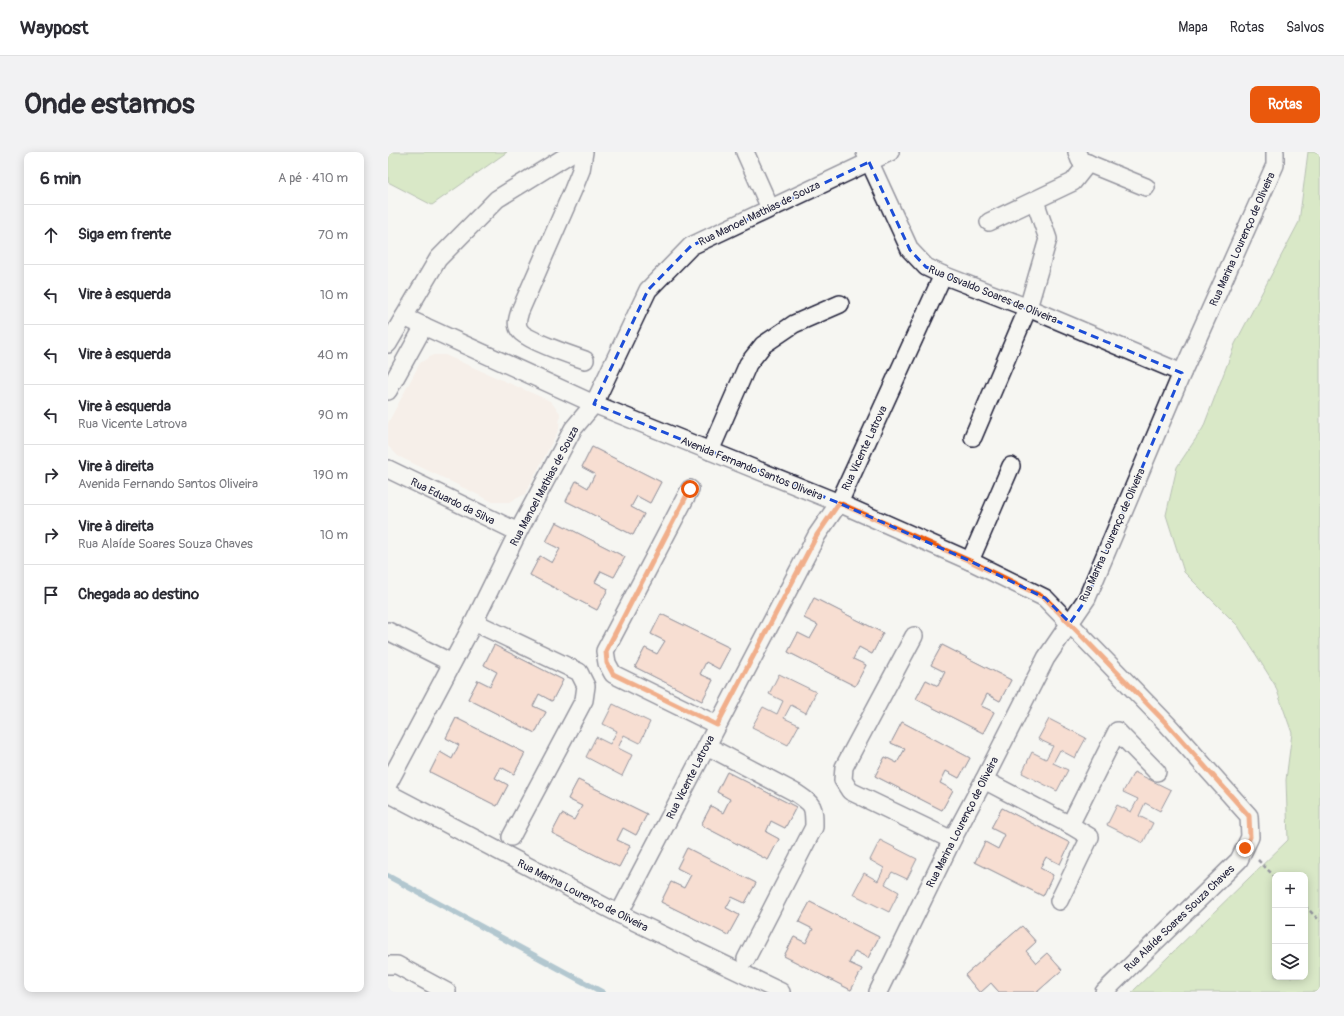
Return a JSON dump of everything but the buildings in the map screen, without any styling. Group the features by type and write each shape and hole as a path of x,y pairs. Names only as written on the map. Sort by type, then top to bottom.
{"street":[{"path":"388,344 438,260 497,199 573,152"},
{"path":"584,152 581,170 520,311 517,324 520,332 536,341 585,360"},
{"path":"745,152 770,208"},
{"name":"Rua Manoel Mathias de Souza","path":"388,784 474,622 518,532 573,429 594,404 648,290 691,246 770,208 867,157 890,152"},
{"name":"Rua Marina Lourenço de Oliveira","path":"878,992 952,840 1046,658 1087,598 1182,373 1275,165 1275,152"},
{"name":"Rua Osvaldo Soares de Oliveira","path":"867,157 910,250 926,267 1182,373"},
{"path":"989,222 1073,182 1082,158 1146,187"},
{"path":"973,438 1028,308 1048,239 1034,201"},
{"name":"Rua Vicente Latrova","path":"619,914 817,535 839,503 943,275"},
{"path":"710,451 748,364 763,345 794,324 840,304"},
{"name":"Avenida Fernando Santos Oliveira","path":"404,317 594,404 839,503 970,561 1045,598 1167,724 1249,816"},
{"path":"388,391 424,326"},
{"path":"970,561 1011,466"},
{"name":"Rua Eduardo da Silva","path":"388,469 518,532"},
{"path":"690,489 606,651 607,663 613,674 717,725"},
{"path":"474,622 579,672 586,686 584,700 511,836"},
{"path":"388,630 452,663"},
{"path":"914,636 844,767 843,780 850,791 952,840"},
{"path":"1070,825 1117,731 1157,772"},
{"path":"707,746 796,793 807,800 814,811 814,828 746,959"},
{"path":"984,780 1090,837 1059,901"},
{"name":"Rua Marina Lourenço de Oliveira","path":"388,793 619,914 781,992"},
{"name":"Rua Alaíde Soares Souza Chaves","path":"1104,992 1239,860 1250,837 1249,816"},
{"path":"388,965 397,965 447,992"}],"path":[{"path":"1245,848 1272,874"},
{"path":"1307,908 1320,921"}],"highlighted area":[{"path":"869,162 910,250 926,267 1182,373 1087,598 1070,623 1045,598 970,561 839,503 594,404 648,290 691,246"}],"shaded area":[{"path":"433,355 445,355 550,401 560,413 559,429 525,494 510,502 493,502 398,456 388,446 388,423 420,363"}],"green space":[{"path":"388,152 507,152 432,205 388,182"},
{"path":"1308,152 1320,152 1320,992 1132,992 1288,840 1286,780 1292,733 1275,685 1238,626 1184,572 1166,515 1177,467 1203,428 1235,344 1299,222"}],"waterway":[{"path":"388,876 602,992"}],"route":[{"path":"690,489 606,651 607,663 613,674 717,725 817,535 839,503 970,561 1045,598 1167,724 1249,816 1250,837 1245,848"}]}
